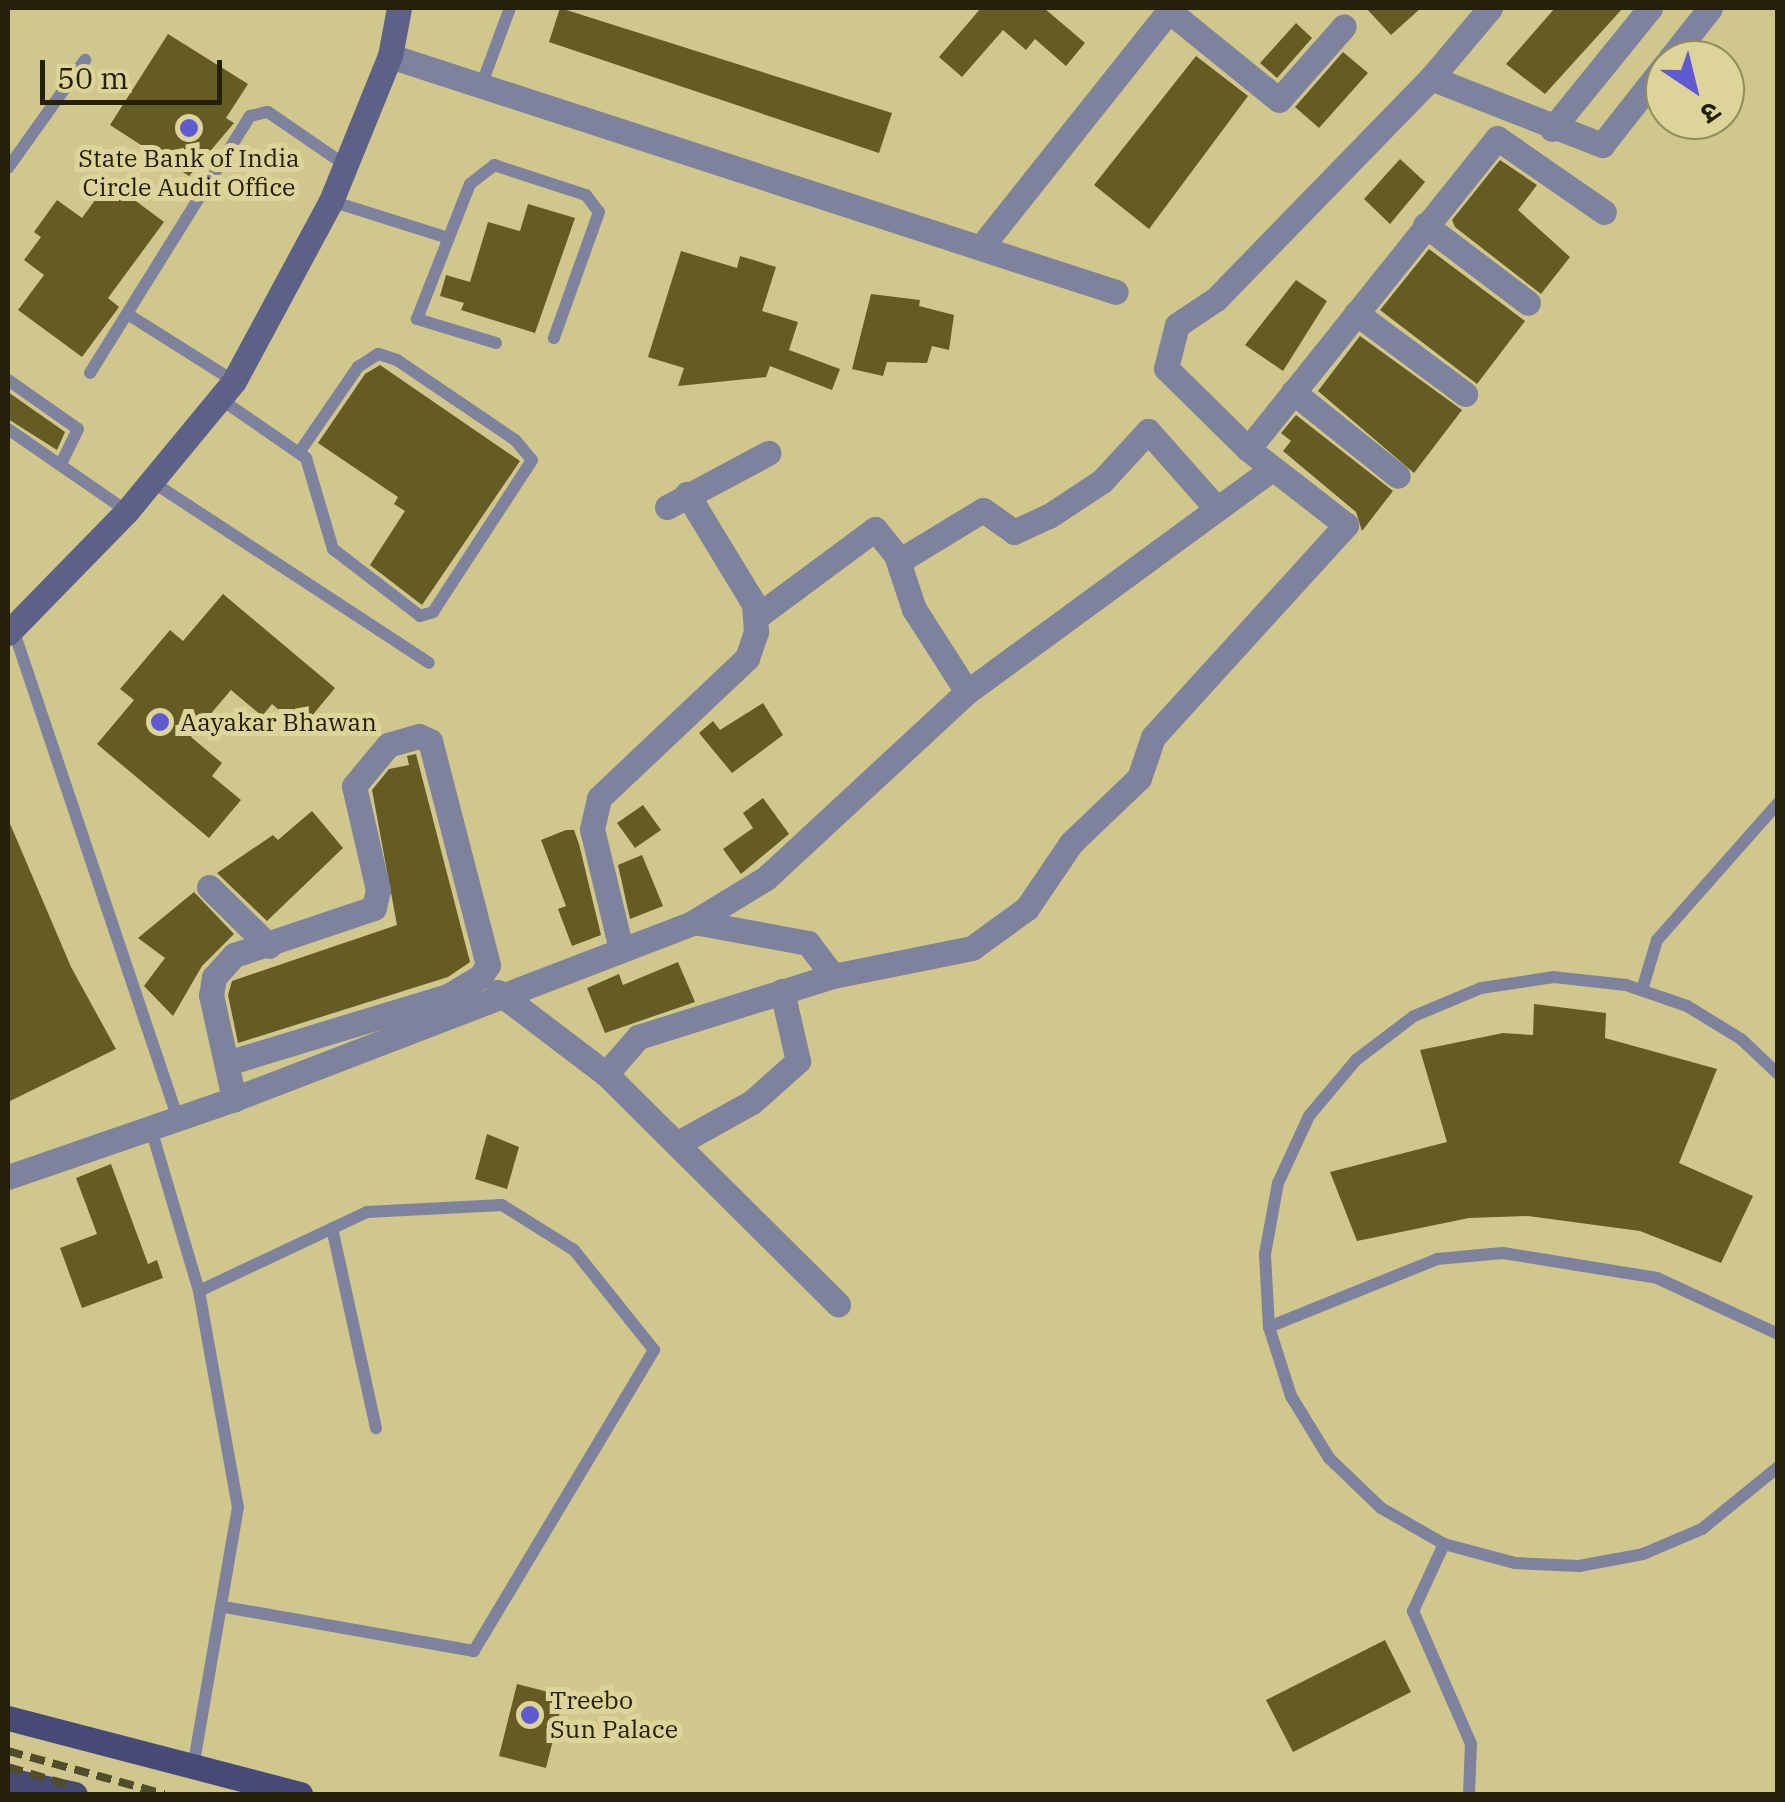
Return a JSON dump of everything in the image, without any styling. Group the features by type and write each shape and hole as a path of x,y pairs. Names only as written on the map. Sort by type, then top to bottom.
{"main road":[{"path":"8,1718 300,1794"},
{"path":"8,1780 75,1794"}],"street":[{"path":"10,631 127,511 226,389 331,201 390,56 399,8"},
{"path":"606,1074 638,1036 833,976 972,948 1028,908 1071,843 1140,778 1153,737 1346,525 1248,448 1166,368 1177,325 1216,299 1431,78 1490,8"},
{"path":"1552,129 1650,8"},
{"path":"1685,40 1710,8"},
{"path":"980,247 1170,9 1279,100 1344,26"},
{"path":"390,56 1116,292"},
{"path":"1431,78 1552,129 1602,145 1645,91"},
{"path":"1248,448 1498,138 1604,212"},
{"path":"1425,226 1528,303"},
{"path":"1356,313 1465,394"},
{"path":"1294,392 1398,476"},
{"path":"900,561 983,510 1014,532 1050,516 1102,481 1148,431 1217,509"},
{"path":"621,949 592,829 599,798 746,658 755,618 738,575 677,501 768,453"},
{"path":"8,1177 234,1100 498,992 694,922 766,878 968,692 1272,468"},
{"path":"755,618 869,531 879,531 900,561 914,609 968,692"},
{"path":"227,1063 448,996 481,976 488,965 430,741 418,736 388,745 354,786 378,890 374,908 234,955 214,976 211,994 234,1100"},
{"path":"209,887 269,946"},
{"path":"694,922 808,942 833,976"},
{"path":"498,992 606,1074 680,1142 838,1304"},
{"path":"680,1142 752,1102 798,1061 782,992"}],"lane":[{"path":"481,86 510,8"},
{"path":"8,168 85,60"},
{"path":"90,373 250,116 268,112 344,165"},
{"path":"496,344 417,319 470,184 494,164 595,200 599,212 554,338"},
{"path":"331,201 448,238"},
{"path":"129,315 226,389 299,453 312,468 333,549 420,616 433,612 532,460 515,440 397,360 378,354 358,367 299,453"},
{"path":"8,380 78,429 61,464"},
{"path":"8,429 127,511"},
{"path":"151,482 429,663"},
{"path":"10,631 178,1119"},
{"path":"1642,990 1657,940 1778,803"},
{"path":"1778,1074 1742,1040 1687,1006 1642,990 1554,977 1482,988 1414,1016 1356,1060 1310,1116 1278,1183 1264,1254 1269,1326 1291,1396 1329,1458 1381,1508 1444,1544 1514,1564 1579,1566 1643,1554 1702,1529 1778,1467"},
{"path":"152,1129 199,1291 238,1507 225,1607 193,1767"},
{"path":"199,1291 367,1212 502,1205 574,1250 654,1350 474,1652 225,1607"},
{"path":"332,1228 376,1428"},
{"path":"1269,1326 1438,1259 1504,1252 1656,1278 1778,1334"},
{"path":"1444,1544 1413,1612 1472,1744 1469,1794"}],"building":[{"path":"560,8 892,113 879,153 549,42"},
{"path":"981,8 1044,8 1085,43 1066,66 1035,39 1026,50 1003,30 962,77 939,57"},
{"path":"1366,8 1421,8 1391,35"},
{"path":"1555,8 1623,8 1545,94 1506,64"},
{"path":"1296,23 1312,38 1277,78 1260,63"},
{"path":"168,34 248,84 226,118 234,123 189,176 110,125"},
{"path":"1343,52 1368,73 1319,128 1295,107"},
{"path":"1196,56 1248,96 1149,229 1094,185"},
{"path":"1400,159 1425,182 1390,224 1364,199"},
{"path":"1500,160 1537,185 1518,210 1570,257 1541,294 1455,227 1452,220"},
{"path":"109,181 164,222 108,298 119,307 82,357 18,310 44,275 24,260 41,237 34,232 57,200 82,218"},
{"path":"528,204 575,218 535,333 461,310 464,303 440,296 446,275 470,282 488,222 520,231"},
{"path":"1429,249 1525,321 1477,384 1380,310"},
{"path":"681,251 737,268 740,256 776,267 762,311 798,322 789,350 840,369 832,390 770,366 766,377 678,386 684,368 648,357"},
{"path":"1296,280 1327,301 1283,371 1245,345"},
{"path":"871,294 920,300 919,306 954,315 949,350 932,346 927,363 887,362 883,376 852,369"},
{"path":"1360,336 1462,410 1414,473 1318,391"},
{"path":"380,365 520,461 422,605 370,565 405,511 394,504 398,497 318,443 365,374"},
{"path":"8,392 65,432 57,450 8,419"},
{"path":"1296,415 1393,491 1362,531 1356,512 1283,451 1291,441 1281,433"},
{"name":"Aayakar Bhawan","path":"223,594 335,688 301,729 272,704 262,716 231,690 191,737 222,763 212,776 241,800 209,838 97,744 134,700 120,689 170,630 183,641"},
{"path":"763,703 783,735 732,773 699,733 713,721 720,730"},
{"path":"416,754 470,962 448,977 238,1043 228,995 232,981 397,925 372,790 389,769 409,765 407,756"},
{"path":"763,798 789,834 741,874 723,849 753,828 743,813"},
{"path":"643,805 661,830 635,848 617,823"},
{"path":"312,811 343,848 267,921 217,873 273,835 278,840"},
{"path":"8,819 71,967 116,1049 8,1102"},
{"path":"574,830 579,844 601,935 572,946 558,909 566,906 541,840"},
{"path":"642,855 663,906 630,919 618,865"},
{"path":"194,892 234,934 202,966 173,1016 144,986 165,958 138,938"},
{"path":"678,962 695,1002 605,1033 587,988 619,974 623,985"},
{"path":"1534,1004 1606,1013 1605,1038 1717,1069 1679,1163 1753,1196 1721,1263 1640,1231 1528,1216 1469,1218 1357,1241 1330,1172 1447,1142 1420,1050 1503,1033 1533,1035"},
{"path":"487,1134 519,1147 507,1189 475,1179"},
{"path":"111,1164 148,1264 157,1260 163,1278 82,1308 60,1248 97,1234 76,1178"},
{"path":"1385,1640 1411,1692 1293,1752 1266,1700"},
{"path":"517,1684 564,1696 546,1768 499,1756"}],"railway":[{"path":"8,1751 164,1794"},
{"path":"8,1767 75,1787"}],"place":[{"name":"State Bank of India Circle Audit Office","path":"189,128"},
{"name":"Aayakar Bhawan","path":"160,722"},
{"name":"Treebo Sun Palace","path":"530,1715"}]}
